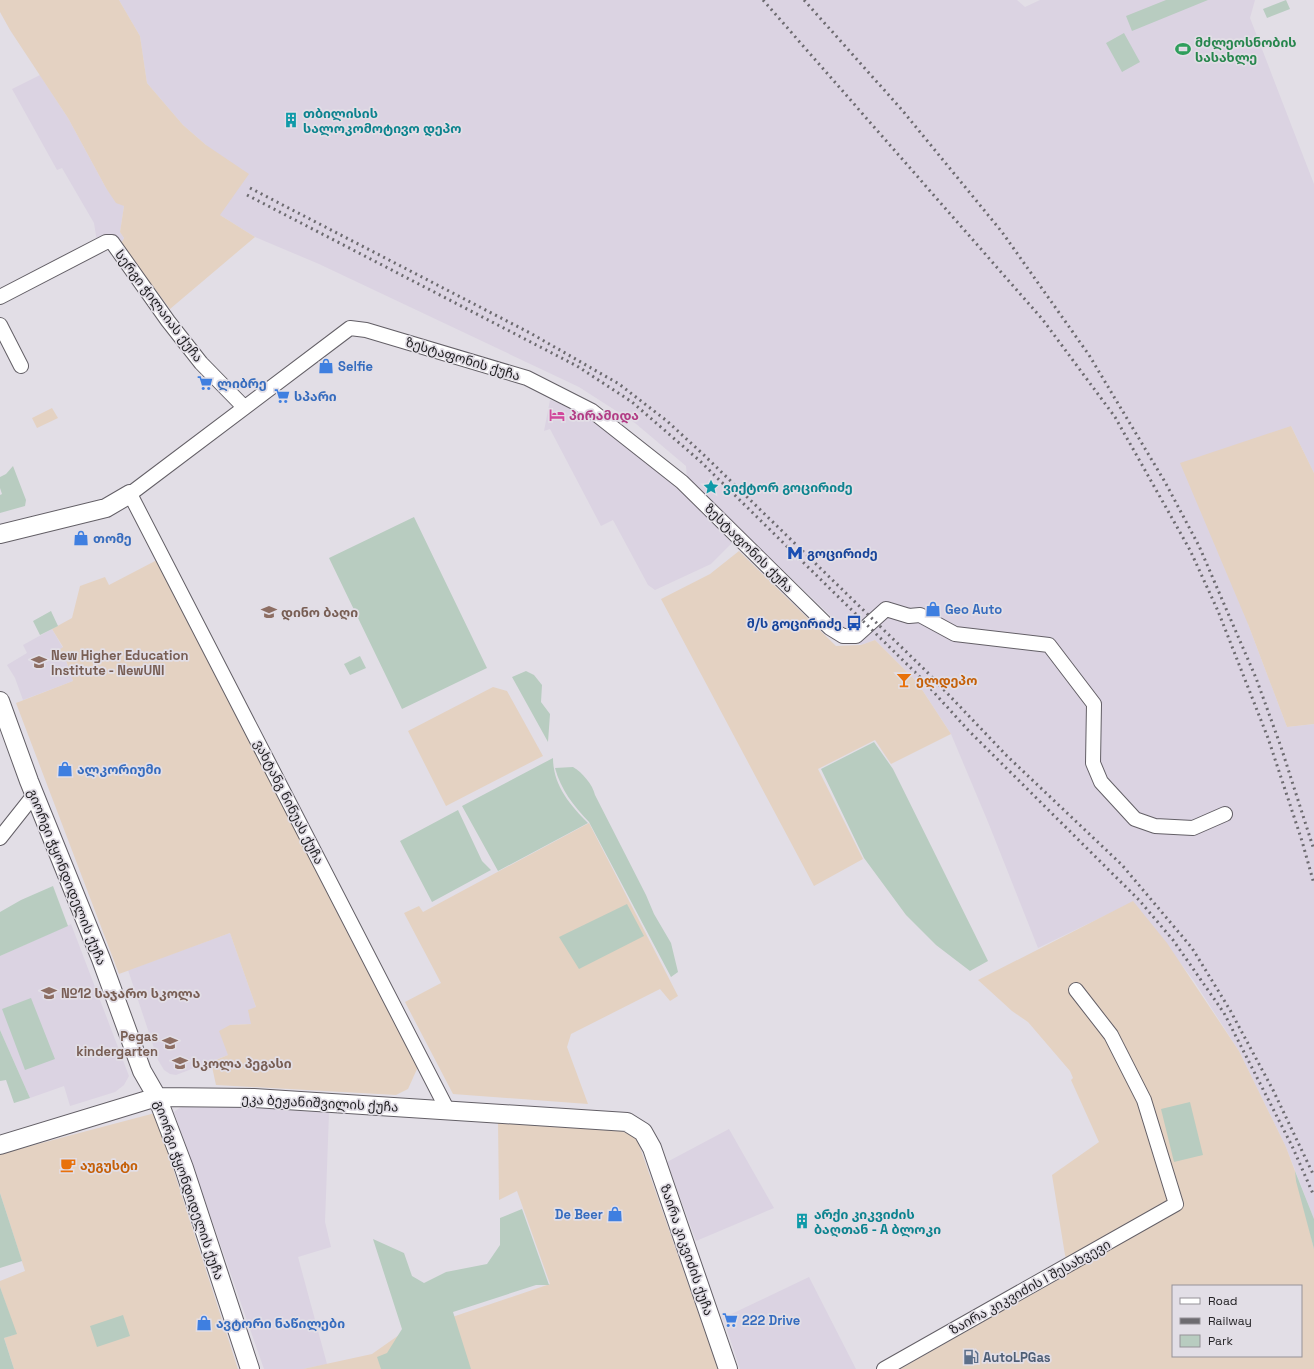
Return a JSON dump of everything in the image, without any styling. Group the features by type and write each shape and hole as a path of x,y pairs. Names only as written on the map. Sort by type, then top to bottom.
{"street":[{"name":"სერგი ჭილაიას ქუჩა","path":"0,297 106,242 112,242 168,321 201,363 244,407"},
{"path":"0,325 21,366"},
{"name":"ზესტაფონის ქუჩა","path":"0,534 106,508 130,494 350,328 366,330 527,378 592,411 682,482 830,628 843,636 856,636 886,609 909,616 920,615 955,634 1049,645 1094,704 1093,763 1101,782 1135,819 1155,826 1193,828 1225,814"},
{"name":"ვახტანგ ნინუას ქუჩა","path":"130,494 448,1111"},
{"name":"გიორგი ჭყონდიდელის ქუჩა","path":"0,701 34,794 101,959 142,1071 157,1097 184,1168 250,1369"},
{"path":"0,838 34,794"},
{"name":"ზაირა კიკვიძის I შესახვევი","path":"884,1369 1176,1204 1144,1100 1111,1035 1076,990"},
{"name":"ეკა ბეჟანიშვილის ქუჩა","path":"0,1144 157,1097 254,1098 627,1122 644,1132"},
{"name":"ზაირა კიკვიძის ქუჩა","path":"644,1132 652,1148 728,1369"}],"shaded area":[{"path":"0,0 119,0 140,36 147,83 183,125 206,145 249,174 220,215 255,237 170,309 121,244 124,238 120,232 124,206 116,203 106,188 68,118 10,30 0,12"},
{"path":"119,0 1017,0 1025,7 1040,0 1255,0 1250,18 1314,184 1314,473 1291,426 1248,624 1287,727 1314,724 1314,1219 1286,1147 1239,1051 1194,981 1133,902 1038,948 951,734 917,682 875,640 861,645 687,478 686,466 635,423 579,387 319,264 255,237 220,215 206,145 183,125 147,83 140,36"},
{"path":"40,75 68,118 106,188 124,206 120,232 124,238 121,244 97,242 94,223 62,168 57,170 12,89"},
{"path":"550,400 582,410 677,487 732,543 711,564 655,590 648,585 613,520 601,526 550,429 544,431"},
{"path":"52,408 58,418 37,428 32,418"},
{"path":"1291,426 1314,473 1314,724 1287,727 1248,624 1180,463"},
{"path":"739,551 836,646 861,645 875,640 917,682 951,734 891,764 875,740 818,769 863,859 814,886 661,599 710,574"},
{"path":"157,560 417,1057 417,1069 408,1089 396,1095 216,1085 211,1062 228,1055 219,1031 230,1025 251,1024 248,1010 256,1007 230,933 119,974 16,703 73,681 66,660 59,650 63,647 52,629 72,618 80,586 105,577 109,585"},
{"name":"New Higher Education Institute - NewUNI","path":"52,629 63,648 59,650 66,660 73,681 23,700 15,678 7,665 27,653 23,645"},
{"path":"493,687 507,691 543,756 446,806 408,731"},
{"path":"589,823 678,996 670,1001 660,989 571,1034 567,1047 588,1104 453,1094 405,1002 441,983 404,913 419,906 423,912"},
{"path":"1133,901 1167,943 1239,1051 1286,1147 1295,1171 1314,1249 1314,1369 900,1369 1070,1273 1065,1255 1052,1175 1099,1142 1071,1080 1073,1078 1070,1071 1028,1022 1012,1011 978,980"},
{"name":"№12 საჯარო სკოლა","path":"71,924 129,1076 124,1085 115,1092 70,1106 64,1086 30,1098 0,1030 0,956"},
{"path":"230,933 256,1007 251,1024 230,1025 228,1055 176,1075 170,1074 164,1070 158,1060 128,970"},
{"path":"186,1103 329,1113 325,1222 331,1247 298,1257 327,1364 303,1369 264,1369 174,1112"},
{"path":"155,1113 238,1369 14,1369 4,1338 16,1334 0,1287 0,1281 25,1271 0,1193 0,1154"},
{"path":"498,1121 621,1131 636,1136 718,1369 303,1369 372,1354 399,1335 550,1284 517,1191 499,1200"},
{"path":"729,1129 774,1208 696,1241 667,1162"},
{"path":"809,1277 856,1369 740,1369 723,1318"}],"green space":[{"path":"1166,0 1208,0 1132,31 1126,16"},
{"path":"1286,0 1290,9 1267,18 1263,9"},
{"path":"1124,33 1140,62 1122,72 1106,43"},
{"path":"13,466 26,500 25,506 0,513 0,495 2,494 0,488 0,477 6,474"},
{"path":"414,517 487,668 402,709 329,558"},
{"path":"51,611 58,626 40,635 33,621"},
{"path":"360,656 366,668 350,675 344,664"},
{"path":"526,671 534,675 542,685 541,702 550,714 548,742 512,677"},
{"path":"874,742 893,769 988,961 970,971 936,945 906,915 864,858 821,769"},
{"path":"553,758 559,786 569,802 588,823 498,871 462,806"},
{"path":"573,767 590,783 654,914 671,943 678,972 671,977 589,822 564,790 555,768"},
{"path":"458,810 482,861 491,870 432,902 400,841"},
{"path":"53,886 68,926 0,956 0,912 21,900"},
{"path":"627,904 644,936 579,969 559,937"},
{"path":"31,998 55,1059 25,1070 2,1009"},
{"path":"0,1030 30,1098 14,1103 6,1080 0,1081"},
{"path":"1190,1102 1203,1155 1174,1162 1161,1109"},
{"path":"1295,1171 1314,1219 1314,1249 1296,1181"},
{"path":"0,1193 22,1261 0,1268"},
{"path":"522,1209 549,1285 536,1285 453,1312 471,1369 381,1369 377,1357 387,1353 402,1329 373,1239 404,1253 412,1276 424,1283 446,1272 487,1264 500,1245 500,1218"},
{"path":"0,1287 17,1334 4,1338 14,1369 0,1369"},
{"path":"123,1315 130,1336 97,1347 90,1326"}],"railway":[{"path":"763,0 1043,320 1115,417 1190,550 1218,611 1268,738 1302,841 1314,884"},
{"path":"804,0 902,110 1002,232 1089,355 1165,482 1199,546 1256,678 1281,747 1314,850"},
{"path":"250,188 532,334 619,384 667,421 705,456 926,671 1007,756 1122,865 1192,948 1230,1010 1273,1090 1314,1176"},
{"path":"247,195 577,366 632,402 700,461 920,677 968,730 1139,900 1173,940 1224,1013 1292,1146 1314,1196"}],"place":[{"name":"მძლეოსნობის სასახლე","path":"1183,49"},
{"name":"თბილისის სალოკომოტივო დეპო","path":"291,120"},
{"name":"Selfie","path":"326,366"},
{"name":"ლიბრე","path":"205,383"},
{"name":"სპარი","path":"282,396"},
{"name":"პირამიდა","path":"557,415"},
{"name":"ვიქტორ გოცირიძე","path":"711,487"},
{"name":"თომე","path":"81,538"},
{"name":"გოცირიძე","path":"795,553"},
{"name":"Geo Auto","path":"933,609"},
{"name":"დინო ბაღი","path":"269,612"},
{"name":"მ/ს გოცირიძე","path":"854,623"},
{"name":"New Higher Education Institute - NewUNI","path":"39,662"},
{"name":"ელდეპო","path":"904,680"},
{"name":"ალკორიუმი","path":"65,769"},
{"name":"№12 საჯარო სკოლა","path":"49,993"},
{"name":"Pegas kindergarten","path":"170,1043"},
{"name":"სკოლა პეგასი","path":"180,1063"},
{"name":"აუგუსტი","path":"68,1165"},
{"name":"De Beer","path":"615,1214"},
{"name":"არქი კიკვიძის ბაღთან - A ბლოკი","path":"802,1221"},
{"name":"222 Drive","path":"730,1320"},
{"name":"ავტორი ნაწილები","path":"204,1323"},
{"name":"AutoLPGas","path":"971,1357"}]}
